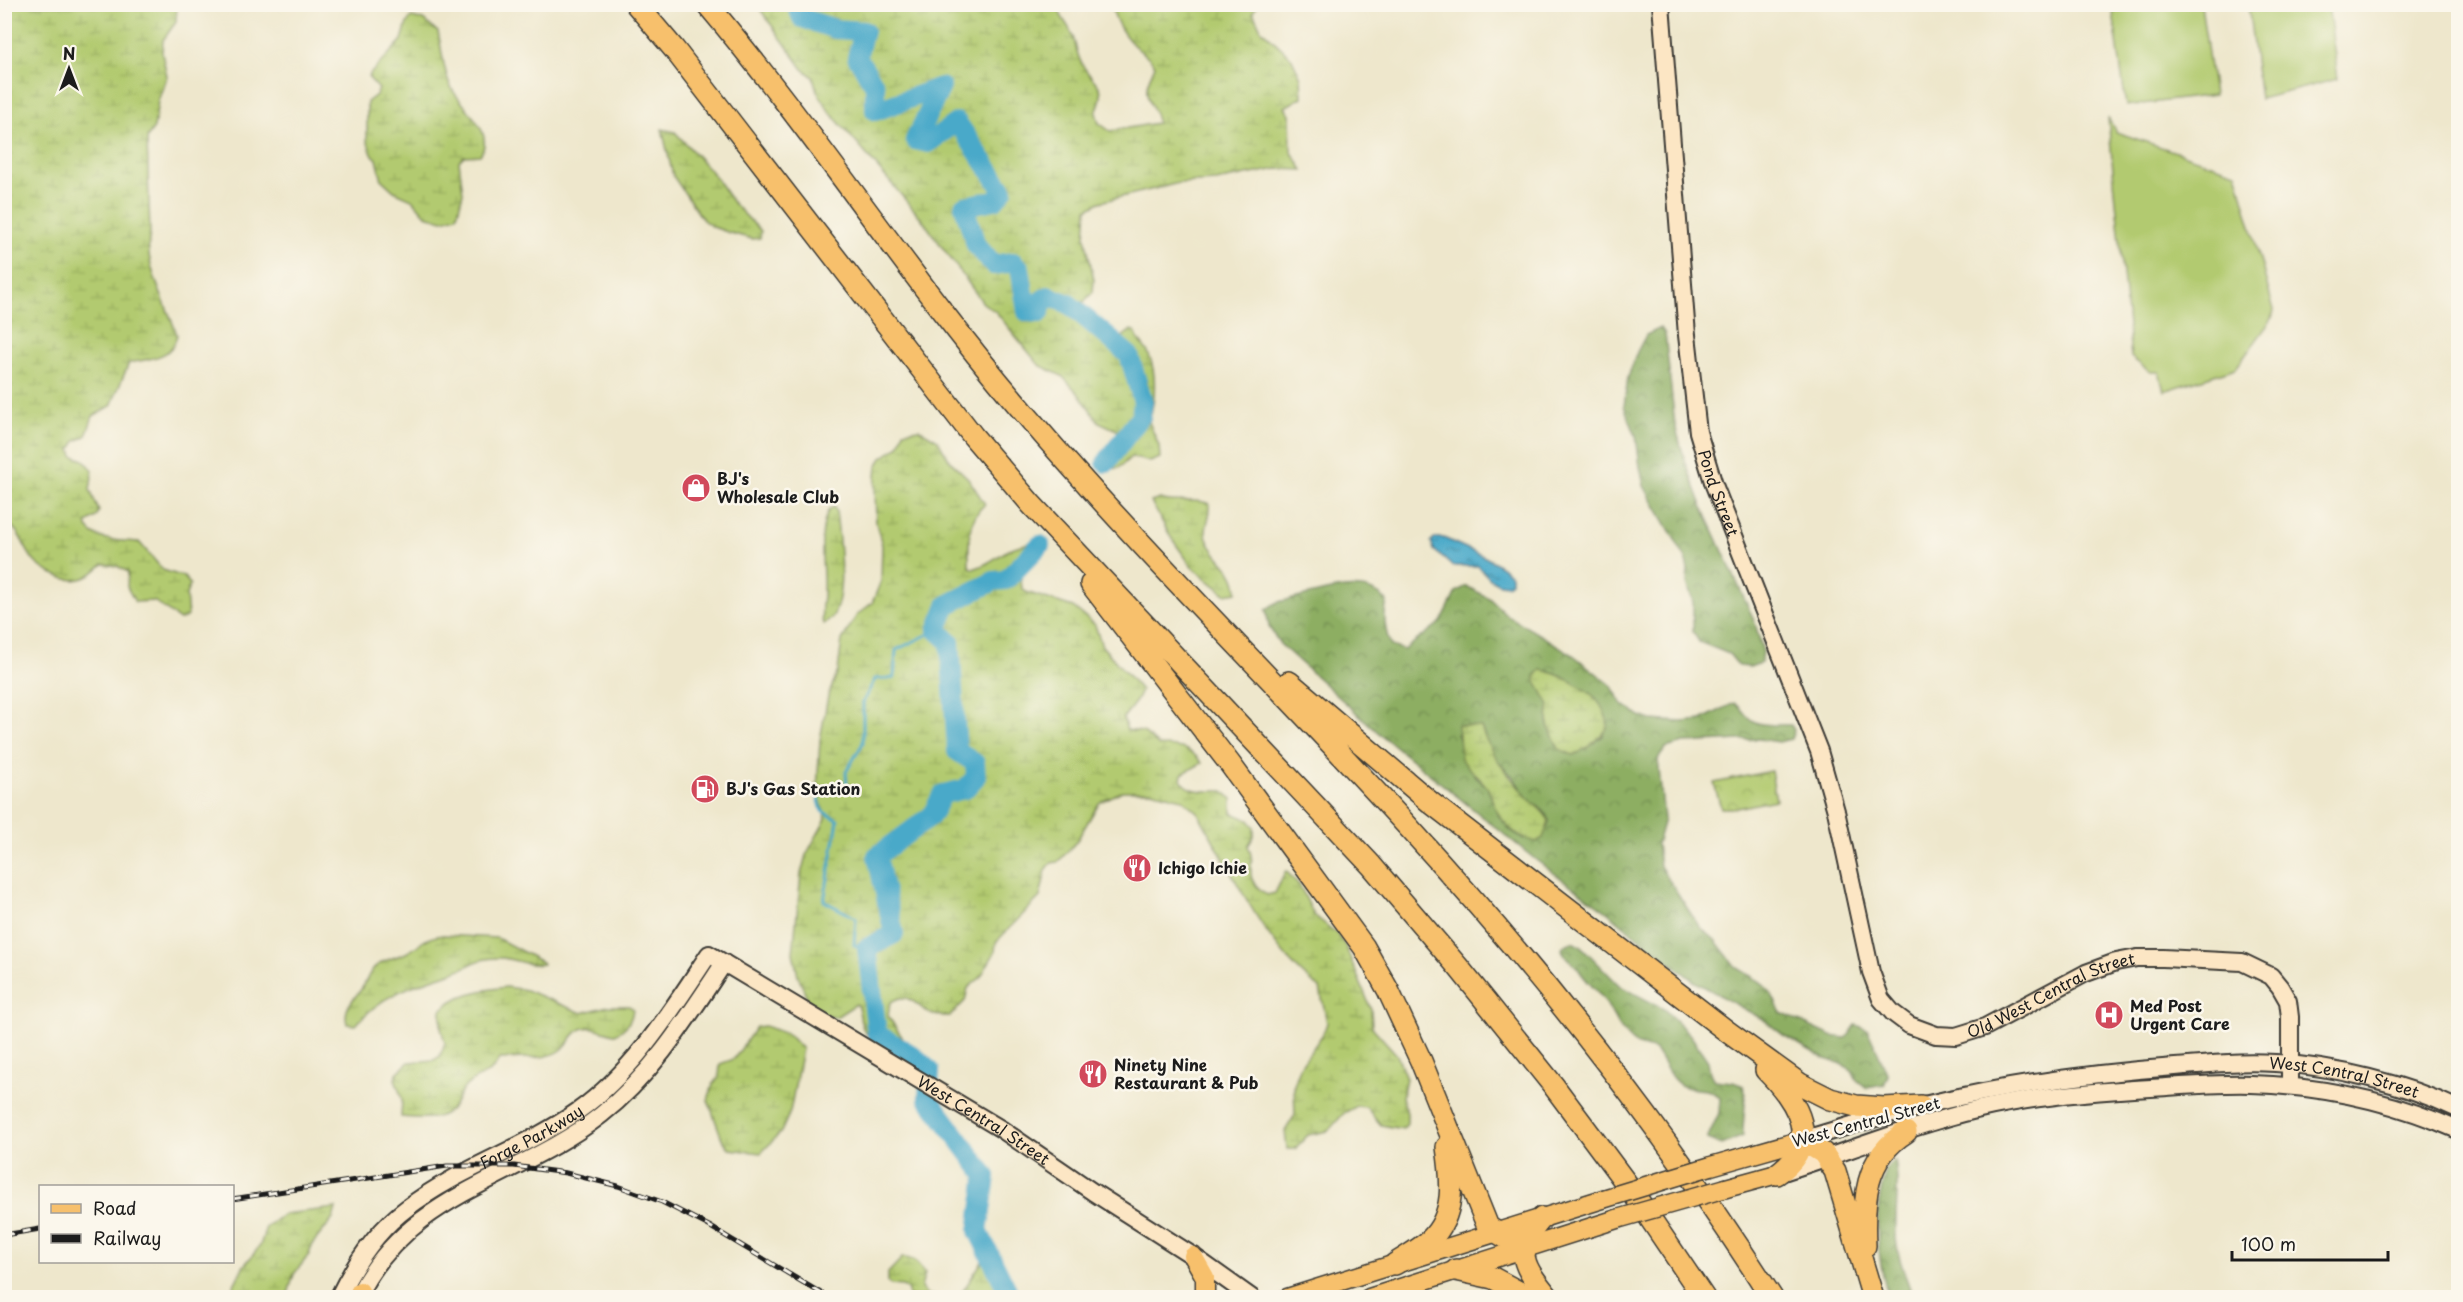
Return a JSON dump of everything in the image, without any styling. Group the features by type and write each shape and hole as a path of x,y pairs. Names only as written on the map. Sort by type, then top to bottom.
{"highway":[{"path":"636,4 681,58 973,436 1031,504 1305,793 1431,934 1553,1085 1629,1187 1704,1298"},
{"path":"707,4 772,83 944,312 1026,416 1128,529 1410,829 1557,999 1684,1168 1772,1298"},
{"path":"1031,504 1230,764 1364,947 1388,990 1421,1061 1482,1216 1494,1232 1523,1248"},
{"path":"1128,529 1270,666 1363,746 1430,802 1728,1032 1800,1084 1830,1099 1866,1107 1921,1106"},
{"path":"1728,1032 1787,1093 1802,1125 1802,1140 1796,1158 1777,1174"},
{"path":"1395,1264 1429,1241 1444,1222 1449,1211 1451,1172 1440,1108"},
{"path":"1872,1294 1864,1230 1865,1197 1880,1156 1889,1144 1906,1132"},
{"path":"1802,1140 1817,1148 1835,1171 1872,1294"},
{"path":"1542,1218 1527,1234 1523,1248 1528,1272 1549,1298"},
{"path":"1456,1270 1493,1278 1530,1298"}],"main road":[{"name":"Pond Street","path":"1661,4 1686,328 1698,432 1714,485 1819,751 1836,811 1868,962"},
{"name":"West Central Street","path":"709,954 1001,1129 1193,1256 1252,1298"},
{"name":"Forge Parkway","path":"338,1298 366,1250 406,1209 438,1188 547,1131 580,1110 609,1084 648,1044 709,954"},
{"name":"Old West Central Street","path":"1868,962 1877,991 1893,1013 1915,1028 1950,1036 1985,1027 2086,973 2126,960 2163,958 2228,960 2253,966 2271,976 2280,987 2289,1006 2290,1065"},
{"name":"Forge Parkway","path":"359,1295 384,1254 410,1227 442,1205 569,1137 601,1115 630,1089 679,1029 724,963"},
{"name":"West Central Street","path":"1287,1298 1711,1166 1921,1106 2002,1089 2125,1071 2222,1063 2290,1065 2391,1083 2431,1095 2458,1109"},
{"path":"2290,1065 2290,1086"},
{"name":"West Central Street","path":"1369,1298 1523,1248 1777,1174 1978,1110 2058,1094 2248,1084 2290,1086 2366,1098 2424,1115 2458,1130"},
{"path":"1193,1256 1205,1277 1205,1298"}],"green space":[{"path":"4,5 177,5 176,22 163,40 162,53 167,76 158,101 154,128 147,138 150,234 148,245 157,284 177,335 175,343 165,353 151,359 129,363 111,406 93,416 86,436 76,441 71,449 73,456 84,460 93,470 90,490 99,511 97,516 86,524 89,530 101,538 139,542 163,570 184,577 190,584 186,595 188,616 180,620 154,601 135,602 127,587 128,572 117,566 103,564 89,576 72,580 46,570 36,563 19,535 5,522"},
{"path":"757,5 1061,5 1059,7 1061,15 1073,36 1080,60 1101,90 1096,113 1099,123 1110,131 1157,123 1147,90 1155,65 1133,45 1125,34 1115,17 1112,5 1257,5 1253,12 1261,29 1291,57 1301,78 1302,97 1285,107 1290,114 1291,151 1303,170 1277,169 1216,181 1179,183 1100,202 1087,209 1085,237 1094,280 1093,292 1081,305 1082,312 1095,326 1121,338 1131,330 1135,331 1138,340 1148,352 1155,380 1149,422 1159,446 1160,458 1150,462 1131,457 1119,468 1107,469 1105,463 1121,432 1099,422 1078,393 1062,376 1039,365 996,312 983,303 921,218 829,111 817,91 813,77 803,69"},
{"path":"2112,5 2201,5 2214,95 2126,106"},
{"path":"2248,5 2328,5 2338,79 2260,99"},
{"path":"411,18 423,20 438,32 448,81 481,128 484,137 484,146 480,155 464,156 459,161 463,193 457,216 443,220 426,215 412,199 394,191 382,180 377,159 372,154 367,140 367,102 376,95 379,89 369,78 370,74 402,40 407,23"},
{"path":"2108,118 2116,132 2236,172 2274,310 2272,319 2236,368 2164,391 2159,372 2150,372 2131,357"},
{"path":"662,129 675,132 711,171 734,204 761,231 760,238 752,239 727,232 703,220 673,176"},
{"path":"1661,328 1665,334 1675,425 1685,461 1701,503 1754,620 1763,652 1761,663 1750,667 1739,666 1729,654 1699,642 1693,632 1693,602 1687,583 1686,559 1644,486 1636,436 1624,406 1628,377 1637,352 1646,335"},
{"path":"919,429 938,440 950,461 968,478 985,504 974,518 972,525 969,541 969,566 973,569 979,567 1015,547 1036,542 1037,558 1020,572 1022,588 1026,592 1073,607 1095,625 1102,646 1141,690 1137,700 1123,718 1127,730 1143,732 1159,746 1183,748 1198,758 1202,763 1182,774 1181,779 1184,784 1194,789 1224,791 1232,799 1232,813 1249,820 1254,827 1254,836 1248,846 1252,861 1253,882 1267,895 1275,893 1286,871 1300,886 1314,915 1336,933 1345,945 1371,1009 1372,1027 1397,1055 1406,1078 1402,1097 1407,1113 1407,1124 1403,1129 1381,1125 1366,1107 1357,1106 1344,1113 1328,1131 1308,1135 1295,1149 1287,1149 1285,1131 1295,1115 1294,1085 1301,1065 1323,1034 1327,1023 1320,988 1283,953 1267,931 1237,884 1198,813 1182,799 1151,791 1122,791 1099,803 1076,842 1058,862 1051,863 1046,870 1040,897 996,942 995,952 980,978 968,988 965,1001 950,1016 934,1015 909,999 897,999 890,1003 888,1016 906,1043 905,1060 868,1036 856,1004 836,1017 825,1016 808,1000 798,976 793,953 801,874 806,855 826,819 817,790 820,740 828,696 838,671 842,640 857,615 872,603 881,581 882,545 876,523 877,466 882,458 899,446 904,431"},
{"path":"1160,499 1210,504 1206,536 1212,548 1234,577 1237,592 1225,594 1193,568 1172,539 1151,502"},
{"path":"834,507 840,554 840,591 832,618 823,624 821,613 823,530 829,509"},
{"path":"1466,586 1489,598 1508,616 1572,654 1611,685 1622,704 1640,716 1651,720 1682,722 1701,720 1734,703 1757,723 1791,725 1794,730 1791,739 1778,742 1759,739 1684,743 1666,748 1658,759 1664,819 1657,844 1660,866 1698,925 1715,940 1736,967 1761,982 1772,995 1781,1013 1831,1036 1845,1038 1856,1025 1867,1029 1888,1075 1884,1085 1867,1088 1857,1080 1852,1070 1840,1063 1825,1059 1783,1035 1764,1020 1694,981 1607,912 1536,860 1381,735 1280,644 1269,627 1266,610 1278,602 1334,589 1368,589 1387,601 1385,619 1391,646 1404,650 1441,622 1456,592","holes":["1541,670 1556,673 1596,698 1600,705 1603,736 1582,750 1559,749 1548,725 1549,705 1535,676","1481,727 1493,757 1513,777 1528,799 1546,814 1549,821 1547,828 1524,839 1510,830 1499,816 1487,787 1476,777 1471,766 1462,759 1461,744 1457,734"]},
{"path":"1541,670 1562,677 1586,690 1602,708 1608,726 1598,739 1578,753 1573,755 1559,749 1548,725 1549,705 1535,680 1535,676"},
{"path":"1458,725 1481,727 1500,764 1549,821 1543,838 1536,842 1522,837 1510,829 1501,818 1487,787 1461,759"},
{"path":"1771,771 1776,800 1737,808 1721,808 1714,783"},
{"path":"443,935 497,938 543,964 501,958 480,960 460,970 400,991 377,1005 356,1025 347,1024 348,1007 374,968 406,953 426,940"},
{"path":"1572,942 1582,947 1620,986 1664,1009 1691,1036 1708,1061 1710,1074 1714,1080 1744,1086 1743,1136 1722,1145 1707,1139 1719,1113 1720,1098 1707,1090 1685,1087 1675,1081 1655,1050 1638,1045 1629,1038 1603,999 1565,955 1563,946"},
{"path":"506,987 526,990 582,1013 608,1006 629,1006 633,1009 628,1024 615,1034 584,1028 576,1032 560,1051 554,1054 531,1058 500,1059 488,1073 467,1085 451,1109 440,1116 434,1118 401,1117 402,1099 395,1079 397,1073 409,1062 434,1060 440,1056 445,1043 441,1028 441,1010 462,996"},
{"path":"765,1026 789,1035 802,1049 790,1112 781,1132 761,1153 730,1149 722,1139 708,1100 713,1084 719,1077 720,1064 734,1059 756,1027"},
{"path":"1895,1161 1897,1179 1896,1241 1913,1297 1888,1297 1879,1254 1880,1197 1886,1170"},
{"path":"336,1208 333,1219 314,1242 308,1256 294,1274 287,1297 228,1297 243,1267 260,1246 266,1227 284,1214"},
{"path":"990,1249 1007,1292 1003,1297 944,1297 963,1291"},
{"path":"902,1258 913,1260 918,1264 925,1273 921,1288 928,1295 939,1297 908,1297 908,1291 903,1286 891,1285 888,1282 888,1273"}],"water":[{"path":"1444,538 1479,554 1511,575 1511,582 1507,585 1499,584 1490,579 1478,566 1452,566 1434,550 1431,541"}],"waterway":[{"path":"796,4 802,18 835,29 864,31 857,57 875,86 875,111 941,87 915,140 928,143 957,122 1003,190 995,200 964,206 976,245 994,265 1013,262 1020,268 1027,312 1040,313 1042,300 1048,296 1069,304 1129,355 1143,402 1141,416 1106,463"},
{"path":"1011,1298 978,1231 986,1176 928,1098 930,1071 914,1056 877,1034 867,948 894,934 877,856 931,816 943,794 965,789 976,777 975,763 957,751 950,642 937,630 947,605 994,581 1006,580 1040,545"},
{"path":"867,948 854,945 856,918 824,901 838,820 822,811 817,792 847,788 846,772 863,743 863,702 875,679 894,678 896,650 937,630"}],"railway":[{"path":"234,1199 447,1166 514,1166 566,1173 618,1186 662,1202 709,1226 829,1298"},
{"path":"4,1235 39,1229"}],"place":[{"name":"BJ's Wholesale Club","path":"696,488"},
{"name":"BJ's Gas Station","path":"705,789"},
{"name":"Ichigo Ichie","path":"1137,868"},
{"name":"Med Post Urgent Care","path":"2109,1015"},
{"name":"Ninety Nine Restaurant & Pub","path":"1093,1074"}]}
